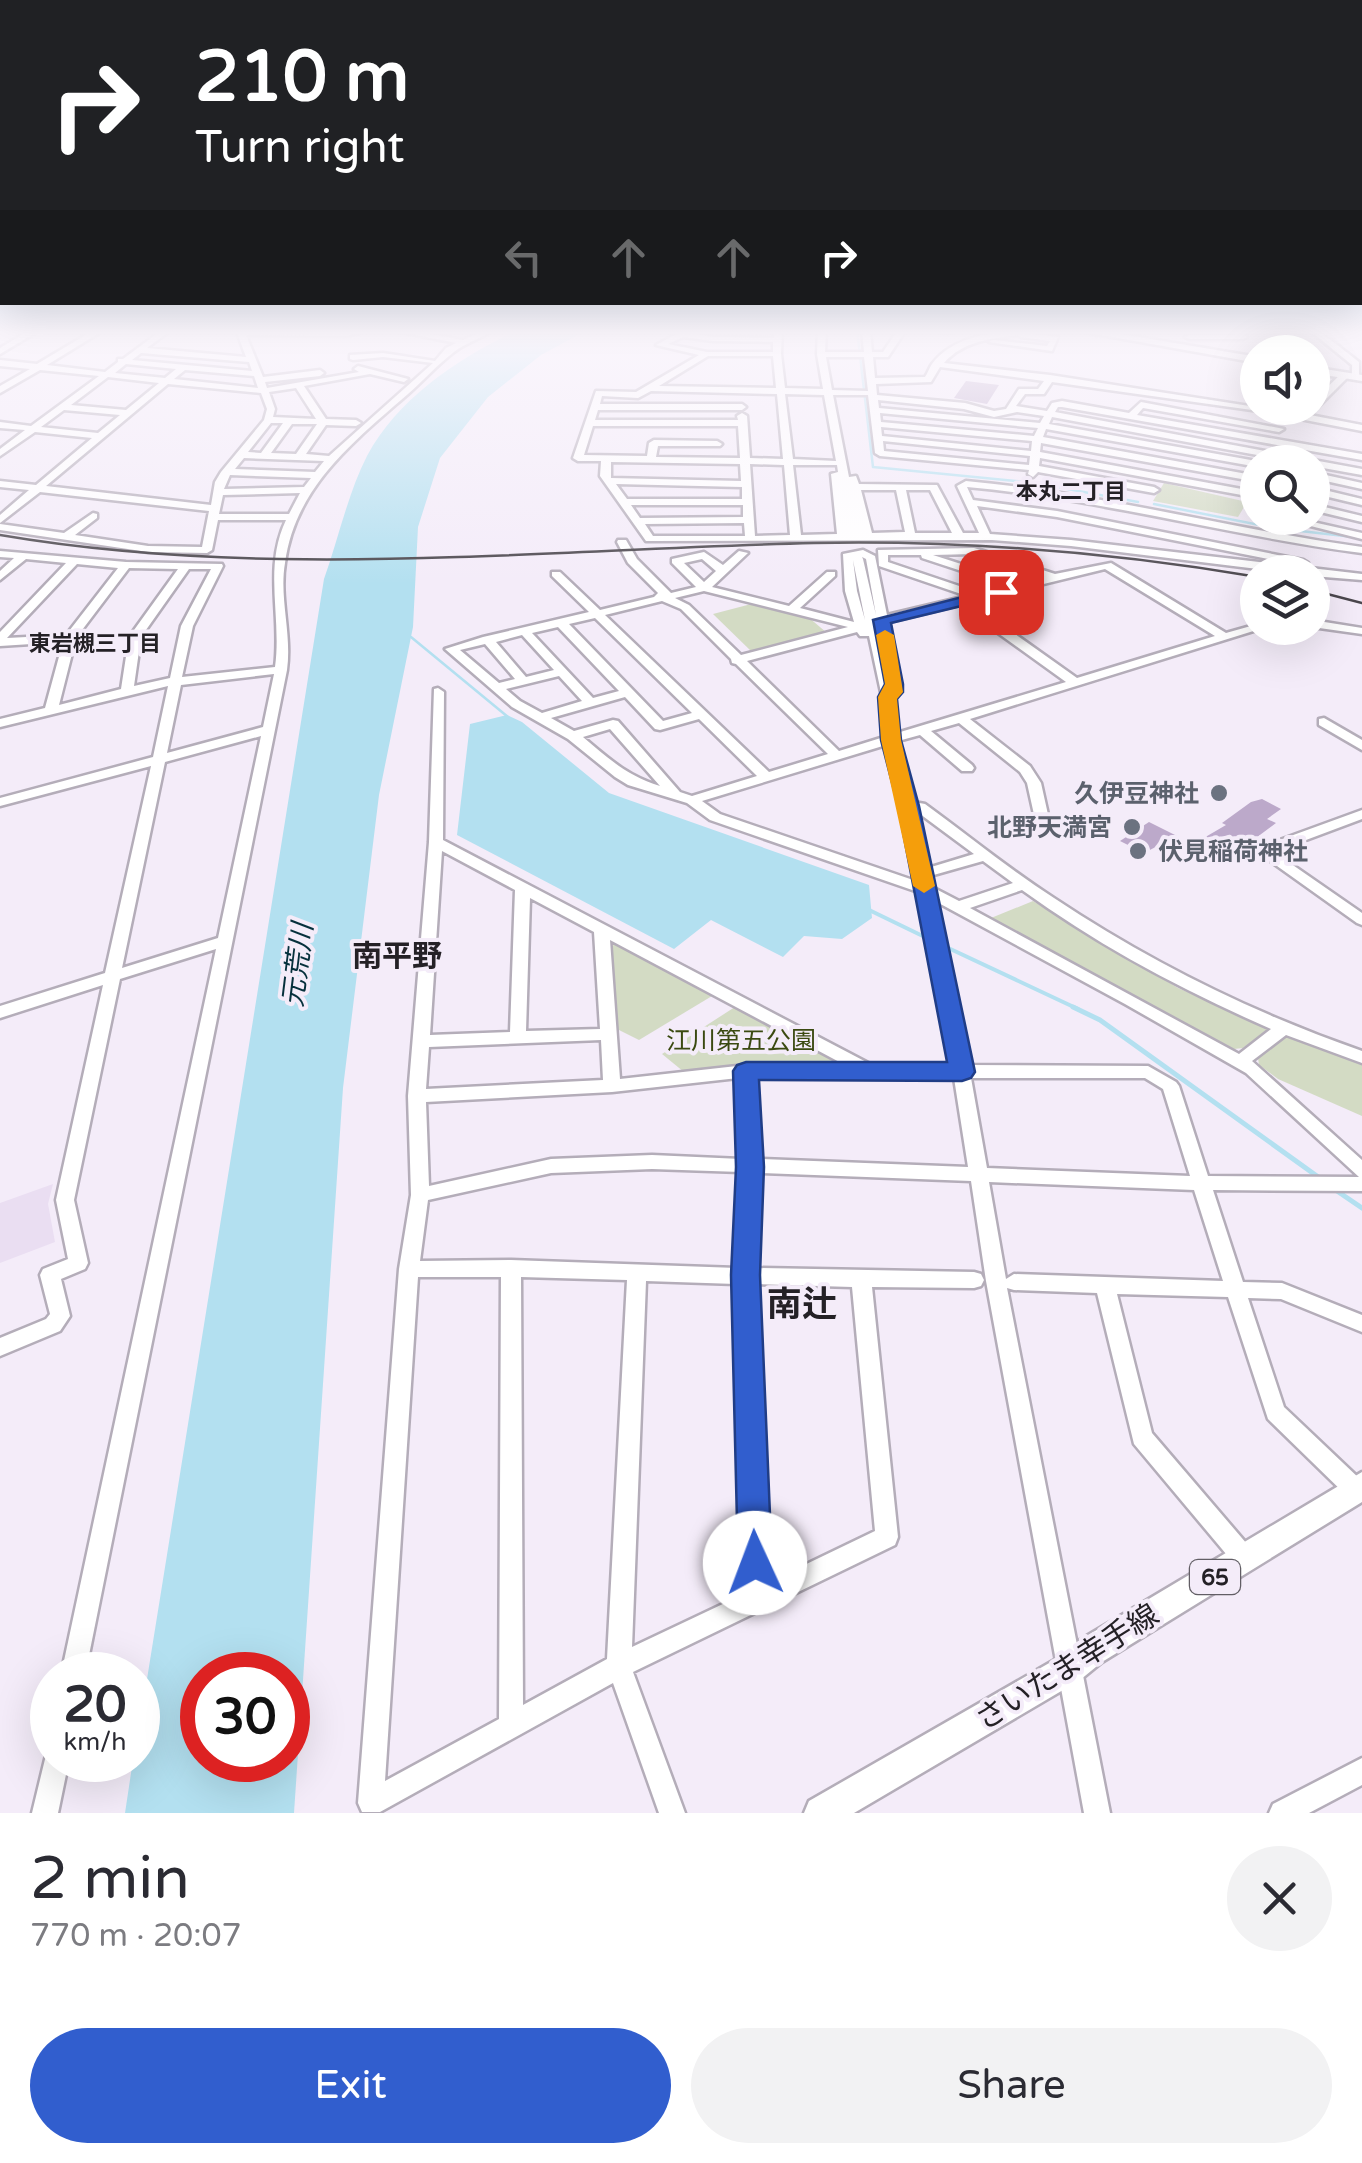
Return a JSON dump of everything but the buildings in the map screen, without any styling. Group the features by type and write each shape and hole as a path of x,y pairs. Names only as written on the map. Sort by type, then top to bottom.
{"main road":[{"name":"さいたま幸手線","path":"821,1813 1068,1670 1091,1651 1359,1488"}],"street":[{"path":"0,453 50,415"},
{"path":"0,524 126,415"},
{"path":"0,524 64,538 148,549 207,550 217,492 226,472 269,415"},
{"path":"318,415 323,422"},
{"path":"78,1652 281,670 286,642 280,615 279,562 293,517 307,490 365,415"},
{"path":"239,455 326,461 379,415"},
{"path":"591,415 578,458 834,463"},
{"path":"742,415 750,538"},
{"path":"784,415 796,538"},
{"path":"834,415 849,536"},
{"path":"875,415 882,462 889,465"},
{"path":"952,415 992,417 1240,460"},
{"path":"985,415 998,415"},
{"path":"1032,481 1037,439 1049,415"},
{"path":"1053,415 1240,447"},
{"path":"1132,415 1362,457"},
{"path":"1122,547 1200,415"},
{"path":"1203,415 1279,429"},
{"path":"268,420 356,423"},
{"path":"835,420 828,429 849,536"},
{"path":"835,420 844,430 868,536"},
{"path":"264,456 289,421"},
{"path":"299,457 323,422"},
{"path":"1330,422 1362,428"},
{"path":"588,423 742,423"},
{"path":"716,423 717,462"},
{"path":"875,424 1037,439 1240,475"},
{"path":"0,425 100,436"},
{"path":"1271,440 1288,425"},
{"path":"878,438 1036,454 1240,492"},
{"path":"651,461 654,443 717,444"},
{"path":"880,453 1034,468 1154,490"},
{"path":"1330,463 1338,453"},
{"path":"606,460 608,480 650,539 986,536 1122,547 1240,566"},
{"path":"1330,464 1362,472"},
{"path":"226,472 318,475"},
{"path":"608,480 747,484"},
{"path":"1330,481 1362,486"},
{"path":"0,484 213,512 293,517"},
{"path":"986,536 962,486 983,485 1315,545 1362,550"},
{"path":"900,486 911,536"},
{"path":"858,487 933,487 959,536"},
{"path":"217,492 307,490"},
{"path":"1330,494 1362,502"},
{"path":"624,502 747,502"},
{"path":"968,502 1035,510 1244,555"},
{"path":"1014,538 1035,510"},
{"path":"1330,511 1362,519"},
{"path":"64,538 92,516"},
{"path":"1060,541 1076,518"},
{"path":"640,521 749,520"},
{"path":"1330,530 1361,536"},
{"path":"622,542 632,561 663,595 685,607 836,755"},
{"path":"1312,555 1315,545"},
{"path":"981,597 883,564 882,552 974,551 1055,578"},
{"path":"913,552 1020,586"},
{"path":"704,588 743,553"},
{"path":"0,554 126,565 218,566 187,626 65,1200 78,1263 50,1275 60,1316 53,1325 0,1347"},
{"path":"888,697 894,692 894,684 871,558 853,554 847,556 851,590 875,689 890,714"},
{"path":"704,588 676,561 704,556 723,571"},
{"path":"0,577 22,557"},
{"path":"858,559 888,697 891,740 962,1072 977,1174 1068,1670 1098,1813"},
{"path":"0,641 74,562"},
{"path":"50,710 70,638 126,565"},
{"path":"882,620 1106,565 1224,637"},
{"path":"127,692 136,637 186,566"},
{"path":"1330,573 1362,577"},
{"path":"556,574 766,776"},
{"path":"791,610 832,574"},
{"path":"862,627 704,588 451,649 495,688 573,736 633,782 692,800 715,817 923,882 958,907 1240,1062 1362,1171"},
{"path":"963,602 1076,683"},
{"path":"560,622 660,726 702,714"},
{"path":"1330,625 1362,631"},
{"path":"736,660 862,627"},
{"path":"522,630 590,702"},
{"path":"692,800 1240,632"},
{"path":"0,641 70,638"},
{"path":"487,640 523,681"},
{"path":"0,723 176,681 281,670"},
{"path":"495,688 561,672"},
{"path":"438,692 436,842 417,1096 420,1195 409,1269 370,1803 619,1666 887,1537 861,1280"},
{"path":"539,718 628,692"},
{"path":"962,719 1025,770 1034,784 1044,828"},
{"path":"1324,722 1362,746"},
{"path":"573,736 613,724 676,796"},
{"path":"0,802 268,730"},
{"path":"922,730 967,768"},
{"path":"908,806 920,807 1113,944 1284,1028 1362,1057"},
{"path":"1362,814 1263,851 1362,920"},
{"path":"436,842 870,1070"},
{"path":"923,882 988,855"},
{"path":"958,907 1025,884"},
{"path":"518,1036 522,888"},
{"path":"602,930 612,1086"},
{"path":"0,1012 227,940"},
{"path":"1240,1062 1284,1028"},
{"path":"422,1041 610,1034"},
{"path":"417,1096 612,1086 746,1071 1148,1072 1170,1086 1276,1412 1359,1488"},
{"path":"746,1071 750,1167 746,1275 756,1599"},
{"path":"420,1195 551,1166 652,1162 1200,1183 1362,1184"},
{"path":"510,1727 511,1268"},
{"path":"409,1269 637,1270 861,1280 974,1280"},
{"path":"637,1270 619,1666 672,1813"},
{"path":"1014,1282 1282,1291 1362,1324"},
{"path":"1106,1284 1142,1437 1245,1559"},
{"path":"1282,1813 1362,1771"},
{"path":"44,1813 51,1782"}],"shaded area":[{"path":"53,1184 48,1204 55,1242 0,1263 0,1203"}],"green space":[{"path":"1164,483 1240,500 1240,514 1238,517 1153,501"},
{"path":"755,603 807,616 827,633 753,653 713,614"},
{"path":"1033,901 1178,988 1271,1028 1243,1048 1234,1049 991,918"},
{"name":"江川第五公園","path":"620,943 717,993 639,1040 617,1029 611,946"},
{"name":"江川第五公園","path":"738,1005 839,1059 836,1067 684,1072 662,1054"},
{"path":"1287,1036 1362,1065 1362,1116 1278,1079 1259,1065 1258,1058"}],"water":[{"name":"元荒川","path":"397,415 474,415 440,458 418,527 413,627 379,795 343,1088 305,1652 180,1652 180,1782 296,1782 294,1813 125,1813 130,1782 160,1782 160,1652 151,1652 324,579 354,485 380,435"},
{"path":"507,715 522,722 609,793 869,885 872,918 842,939 804,936 783,957 711,920 674,949 457,835 470,724"}],"waterway":[{"path":"867,415 873,467 1035,483 1138,502"},
{"path":"1154,504 1274,528 1362,538"},
{"path":"411,637 508,717"},
{"path":"867,909 931,940"},
{"path":"944,946 1078,1009"},
{"path":"1073,1007 1100,1020 1321,1179"},
{"path":"1337,1191 1362,1208"}],"railway":[{"path":"0,535 101,549 305,559 814,543 926,544 1092,554 1240,574"},
{"path":"1330,595 1362,603"}],"slow traffic":[{"path":"885,635 894,684 894,692 888,697 891,740 924,886"}],"place":[{"name":"久伊豆神社","path":"1219,793"},
{"name":"北野天満宮","path":"1132,827"},
{"name":"伏見稲荷神社","path":"1138,851"}],"district":[{"name":"本丸二丁目","path":"1071,491"},
{"name":"東岩槻三丁目","path":"95,643"},
{"name":"南平野","path":"397,956"},
{"name":"南辻","path":"802,1304"}],"route":[{"path":"755,1563 746,1275 750,1167 746,1071 962,1072 891,740 888,697 894,692 894,684 882,620 1001,592"}]}
